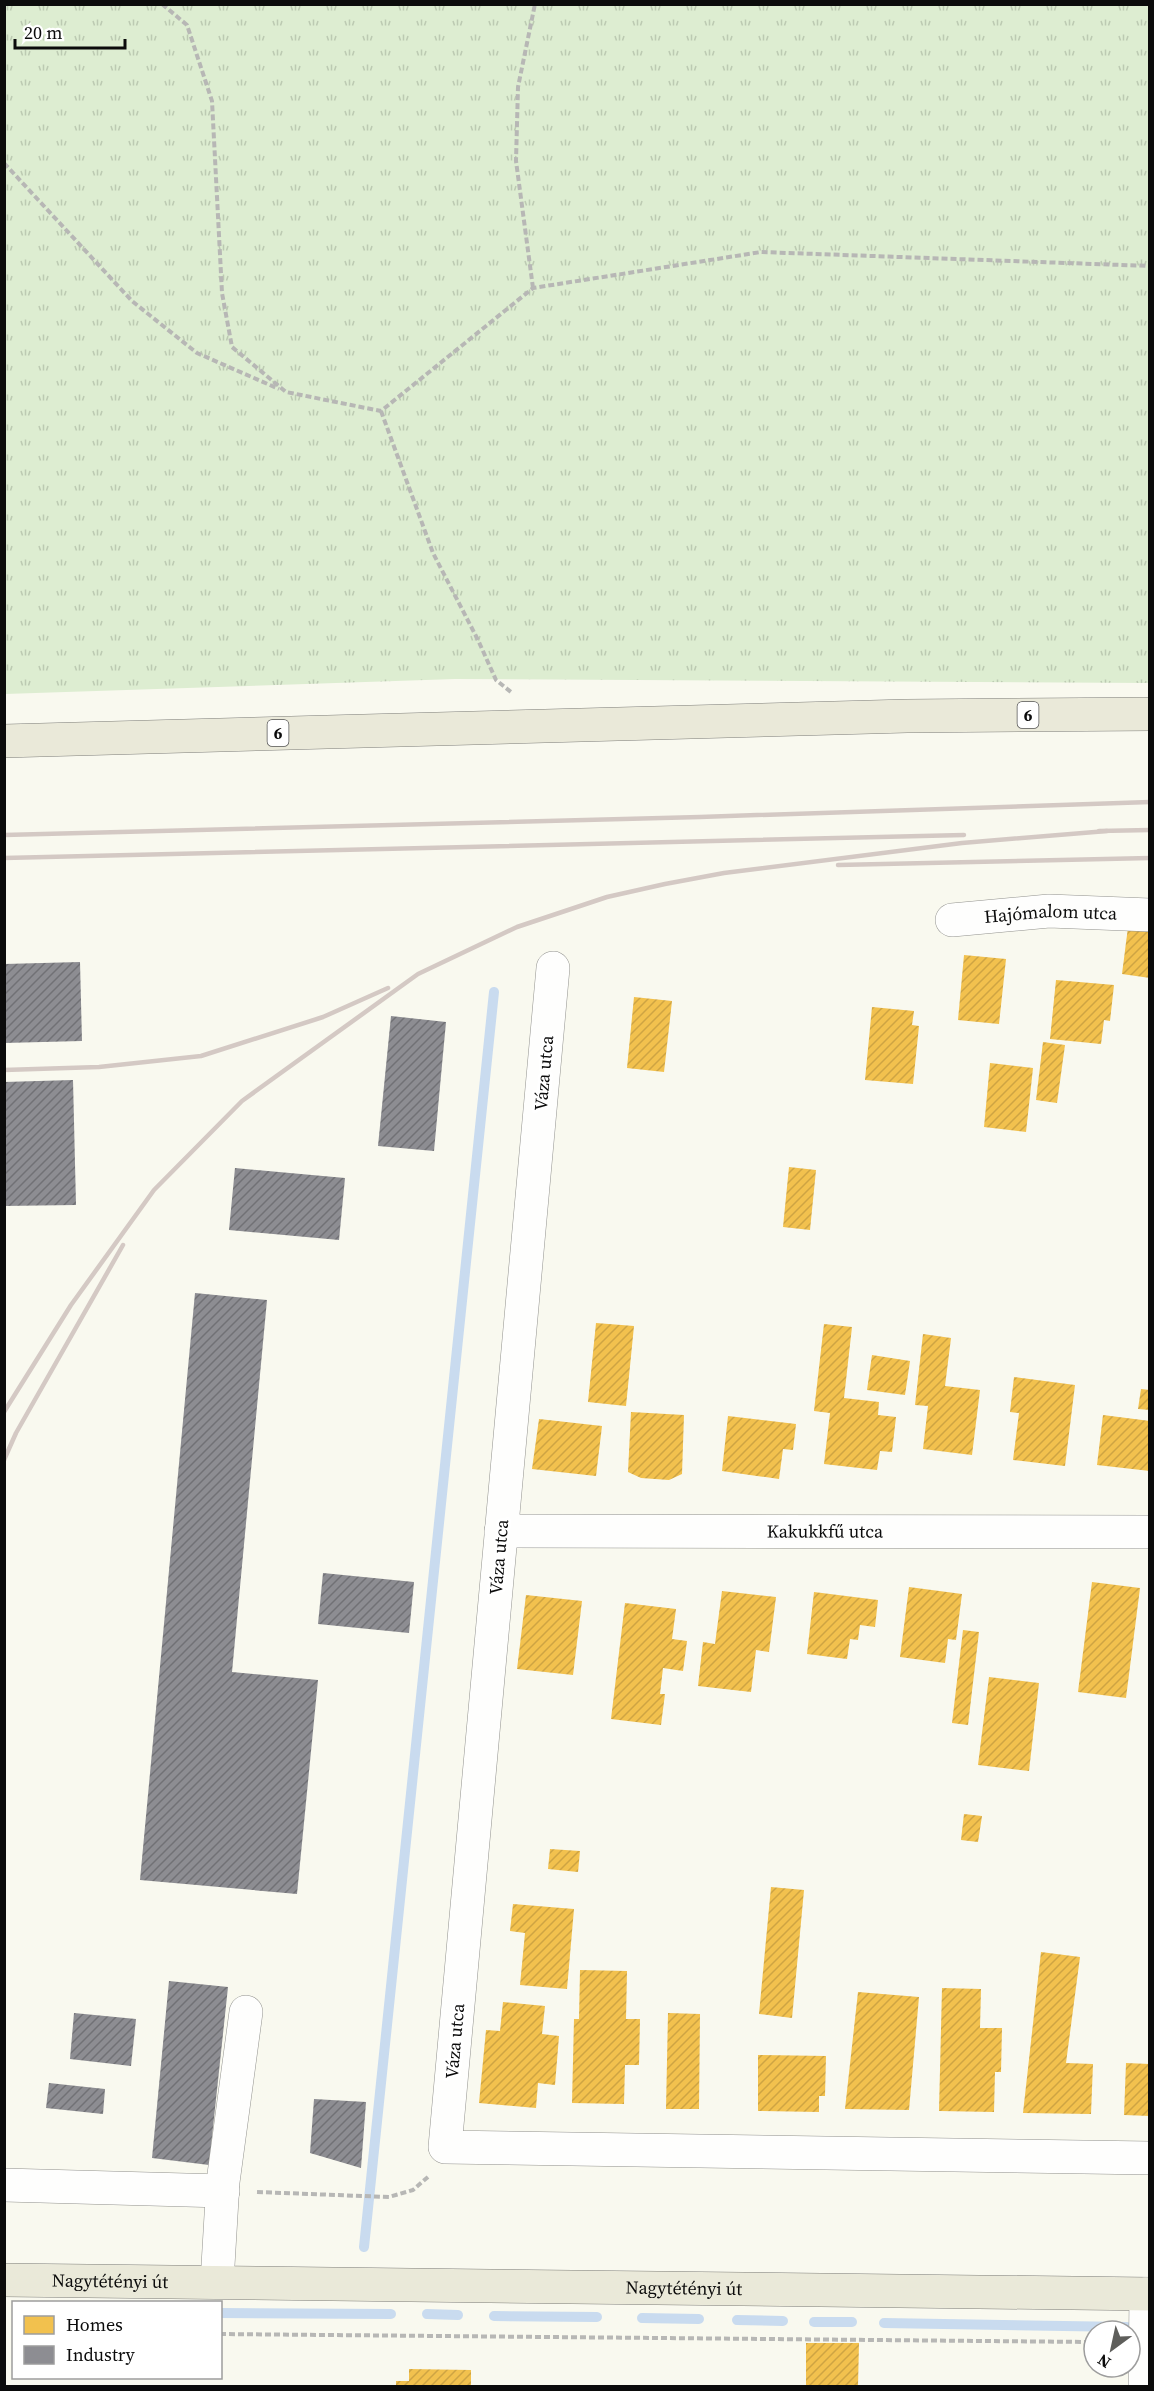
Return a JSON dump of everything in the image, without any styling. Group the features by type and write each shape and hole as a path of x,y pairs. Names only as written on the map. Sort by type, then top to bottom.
{"main road":[{"name":"6","path":"4,741 908,716 1149,714"},
{"name":"Nagytétényi út","path":"4,2280 1148,2294"}],"street":[{"name":"Hajómalom utca","path":"952,920 1049,911 1149,915"},
{"name":"Váza utca","path":"445,2147 553,968"},
{"name":"Kakukkfű utca","path":"501,1531 1149,1532"},
{"path":"217,2282 222,2191 246,2012"},
{"path":"445,2147 1149,2158"},
{"path":"4,2185 222,2191"},
{"path":"1145,2386 1148,2294"}],"path":[{"path":"162,4 187,25 212,101 222,293 232,347 286,392"},
{"path":"533,288 516,160 518,87 535,4"},
{"path":"4,164 132,301 197,353 286,392 381,411"},
{"path":"381,411 533,288 761,252 1149,266"},
{"path":"381,411 433,553 496,680"},
{"path":"222,2191 389,2197 414,2190 433,2172 445,2147"},
{"path":"222,2334 1082,2342"}],"green space":[{"path":"4,5 1149,5 1149,683 455,679 5,694"}],"building: Homes":[{"path":"1128,927 1150,929 1150,978 1122,974"},
{"path":"964,955 1006,959 999,1024 958,1020"},
{"path":"1056,980 1114,985 1110,1021 1104,1020 1101,1044 1050,1039"},
{"path":"634,997 672,1001 664,1072 627,1068"},
{"path":"872,1007 914,1011 912,1025 919,1026 913,1084 865,1080"},
{"path":"1043,1042 1065,1045 1057,1103 1036,1100"},
{"path":"990,1063 1033,1068 1026,1132 984,1127"},
{"path":"789,1167 816,1170 810,1230 783,1227"},
{"path":"596,1323 634,1326 626,1406 588,1402"},
{"path":"824,1324 852,1327 844,1398 879,1402 878,1415 896,1417 892,1452 880,1451 877,1470 824,1464 830,1413 814,1411"},
{"path":"923,1334 951,1338 945,1386 980,1390 972,1455 923,1449 928,1406 915,1405"},
{"path":"872,1355 910,1361 905,1395 867,1390"},
{"path":"1014,1377 1075,1385 1065,1466 1013,1460 1019,1413 1010,1412"},
{"path":"1141,1389 1150,1390 1150,1410 1138,1409"},
{"path":"631,1412 684,1415 682,1474 669,1480 641,1478 628,1472"},
{"path":"1103,1415 1150,1421 1150,1471 1097,1465"},
{"path":"728,1416 796,1424 793,1450 783,1449 779,1479 722,1471"},
{"path":"539,1419 602,1426 596,1476 532,1469"},
{"path":"1092,1582 1140,1588 1126,1698 1078,1692"},
{"path":"909,1587 962,1594 956,1640 948,1639 945,1663 900,1657"},
{"path":"722,1591 776,1597 769,1652 756,1650 751,1692 698,1686 703,1642 715,1644"},
{"path":"814,1592 878,1600 875,1627 860,1625 858,1640 850,1639 847,1659 807,1654"},
{"path":"526,1595 582,1601 573,1675 517,1669"},
{"path":"625,1603 676,1609 672,1639 687,1641 683,1671 663,1668 660,1694 665,1694 661,1725 611,1719"},
{"path":"963,1630 979,1632 968,1725 952,1723"},
{"path":"989,1677 1039,1683 1029,1771 978,1765"},
{"path":"964,1814 982,1816 978,1842 961,1840"},
{"path":"550,1849 580,1851 578,1872 548,1869"},
{"path":"771,1887 804,1890 792,2018 759,2014"},
{"path":"513,1904 574,1909 567,1989 520,1985 525,1933 510,1931"},
{"path":"1041,1952 1080,1957 1066,2063 1093,2064 1091,2114 1023,2113"},
{"path":"580,1970 627,1971 626,2019 640,2019 639,2065 625,2065 624,2104 572,2103 574,2019 579,2019"},
{"path":"942,1988 981,1989 980,2028 1002,2028 1001,2072 995,2072 994,2112 939,2111"},
{"path":"858,1992 919,1997 909,2110 845,2109"},
{"path":"503,2002 545,2006 542,2034 559,2036 555,2085 538,2083 536,2108 479,2103 486,2030 500,2031"},
{"path":"668,2013 700,2014 699,2109 666,2109"},
{"path":"758,2055 826,2056 825,2096 819,2096 819,2112 758,2111"},
{"path":"1126,2063 1150,2064 1150,2116 1124,2115"},
{"path":"806,2343 859,2343 858,2386 806,2386"},
{"path":"409,2369 471,2370 471,2386 396,2386 396,2381 409,2381"}],"building: Industry":[{"path":"80,962 82,1041 4,1043 4,964"},
{"path":"391,1016 446,1022 434,1151 378,1146"},
{"path":"73,1080 76,1205 4,1206 4,1082"},
{"path":"235,1168 345,1178 339,1240 229,1230"},
{"path":"195,1293 267,1300 232,1672 318,1680 297,1894 140,1880"},
{"path":"323,1573 414,1582 409,1633 318,1624"},
{"path":"169,1981 228,1987 209,2165 152,2158"},
{"path":"74,2013 136,2019 131,2066 70,2059"},
{"path":"49,2083 105,2089 103,2114 46,2108"},
{"path":"314,2099 366,2102 361,2168 310,2153"}],"waterway":[{"path":"364,2247 494,992"},
{"path":"222,2313 391,2314"},
{"path":"427,2314 458,2315"},
{"path":"494,2316 597,2317"},
{"path":"642,2318 699,2319"},
{"path":"737,2320 783,2321"},
{"path":"814,2322 852,2322"},
{"path":"884,2323 1082,2326"}],"railway":[{"path":"4,835 700,817 1150,802"},
{"path":"1099,831 1150,830"},
{"path":"4,1412 71,1305 154,1190 242,1101 418,974 517,927 607,897 665,884 724,873 962,843 1107,831"},
{"path":"4,858 964,835"},
{"path":"838,865 1150,858"},
{"path":"4,1070 99,1067 201,1056 323,1017 388,988"},
{"path":"4,1460 16,1433 123,1245"}]}
